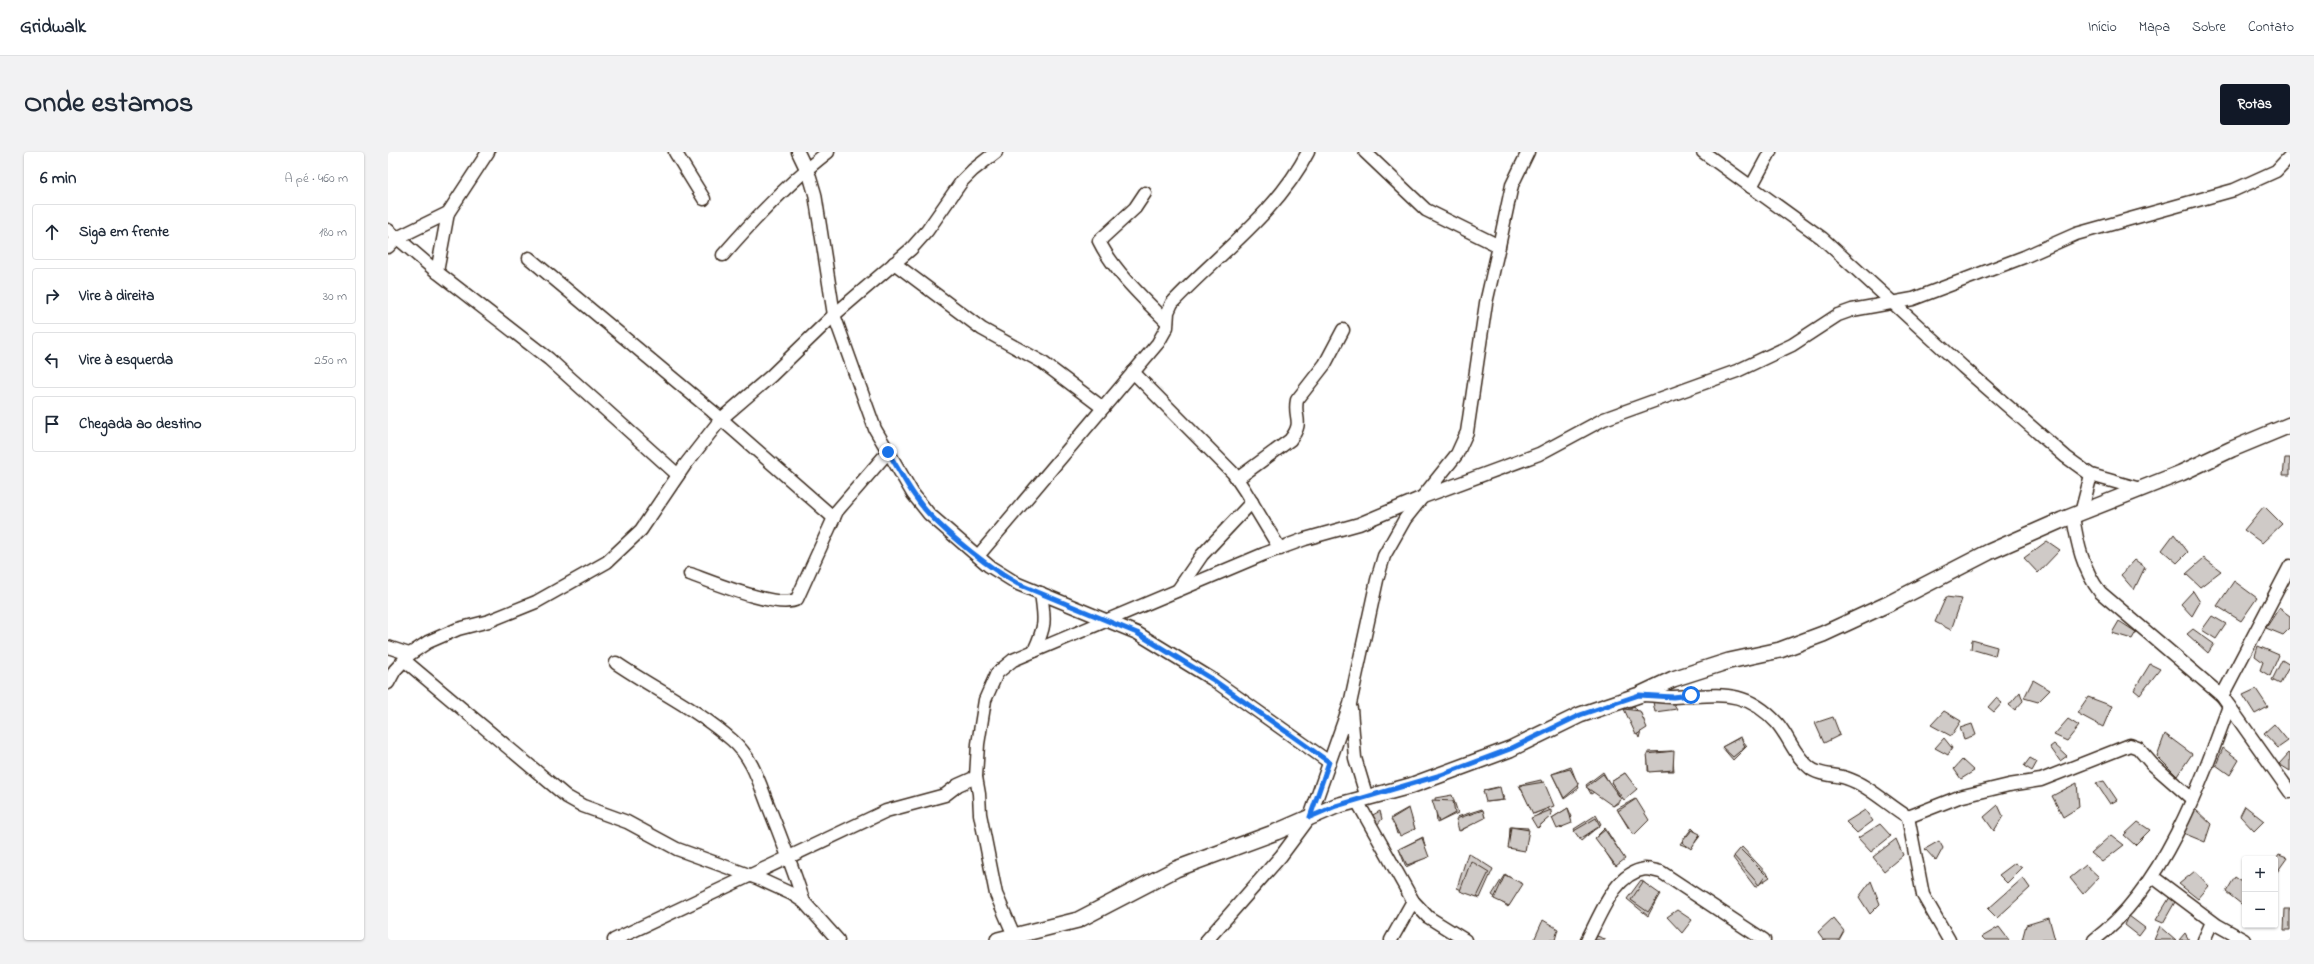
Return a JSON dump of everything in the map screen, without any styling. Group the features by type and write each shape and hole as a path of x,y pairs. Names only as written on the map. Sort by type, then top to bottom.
{"street":[{"path":"437,272 448,213 488,152"},
{"path":"675,152 704,199"},
{"path":"798,152 815,194 834,315 875,429 913,494 929,514 1000,574 1041,593 1137,633 1212,679 1329,762"},
{"path":"723,255 762,211 806,169 828,152"},
{"path":"388,683 395,670 406,657 428,642 458,629 489,621 536,602 607,562 641,530 678,475 721,419 771,376 834,315 894,263 927,231 973,170 996,152"},
{"path":"978,556 1158,343 1167,327 1168,312 1172,303 1234,245 1296,175 1308,152"},
{"path":"1365,152 1426,210 1498,246"},
{"path":"1207,940 1281,856 1310,817 1350,704 1377,580 1384,556 1405,519 1457,454 1467,432 1486,303 1498,246 1512,185 1528,152"},
{"path":"1703,152 1822,238 1896,303 1968,372 2066,457 2091,475 2140,490"},
{"path":"1751,187 1770,152"},
{"path":"1016,938 996,894 980,814 976,777 978,744 985,700 991,682 1003,666 1034,651 1280,548 1359,524 1423,497 1539,454 1604,419 1737,371 1792,345 1838,316 1852,310 1896,303 2024,257 2076,234 2234,190 2276,171 2290,156"},
{"path":"1146,192 1135,208 1098,241 1103,251 1135,289 1167,322"},
{"path":"388,247 398,238 448,213"},
{"path":"388,230 437,272 549,359 678,475"},
{"path":"529,258 721,419 834,518"},
{"path":"894,263 982,329 1042,362 1103,408"},
{"path":"1237,479 1296,434 1299,424 1297,400 1325,364 1343,330"},
{"path":"1133,372 1237,479 1280,548"},
{"path":"998,940 1016,938 1078,920 1176,869 1336,806 1441,775 1510,749 1580,715 1639,695 1673,679 1729,661 1780,650 1823,634 1890,603 1989,552 2077,514 2140,490 2290,425"},
{"path":"690,574 772,601 791,602 797,598 802,589 834,518 888,452"},
{"path":"2091,475 2077,514 2077,541 2087,571 2100,592 2226,701 2290,792"},
{"path":"1178,590 1202,555 1252,502"},
{"path":"2094,940 2112,926 2153,877 2204,773 2226,701 2290,566"},
{"path":"1034,651 1044,630 1045,620 1041,593"},
{"path":"388,647 406,657 567,797 583,806 627,822 677,849 751,876 792,894 804,902 838,940"},
{"path":"616,663 687,706 733,740 742,750 753,766 789,856 804,902"},
{"path":"1639,695 1673,697 1710,694 1732,695 1748,700 1758,706 1776,722 1792,748 1810,768 1849,779 1908,817 1924,895 1933,915 1950,940"},
{"path":"1350,704 1355,758 1362,799 1413,901 1428,917 1465,940"},
{"path":"1908,817 1959,797 2009,784 2040,780 2130,745 2138,748 2152,764 2192,799"},
{"path":"2278,774 2290,777"},
{"path":"614,940 886,811 945,795 958,785 976,777"},
{"path":"1588,940 1615,888 1638,871 1646,869 1661,872 1764,940"},
{"path":"2153,877 2212,922 2244,940"},
{"path":"1391,940 1413,901"},
{"path":"2204,940 2212,922"}],"building":[{"path":"2285,458 2290,458 2290,475 2283,475"},
{"path":"2264,506 2282,524 2262,543 2244,530"},
{"path":"2174,534 2188,552 2177,563 2162,550"},
{"path":"2047,541 2060,550 2038,573 2024,558"},
{"path":"2204,558 2221,571 2200,587 2186,574"},
{"path":"2135,560 2145,567 2134,590 2121,575"},
{"path":"2234,581 2257,598 2241,621 2217,606"},
{"path":"2193,591 2200,602 2192,616 2181,604"},
{"path":"1946,597 1962,599 1951,630 1935,622"},
{"path":"2279,608 2290,616 2290,628 2283,635 2266,628"},
{"path":"2212,616 2226,624 2216,639 2202,630"},
{"path":"2119,621 2136,632 2132,639 2112,633"},
{"path":"2193,629 2214,644 2208,653 2187,634"},
{"path":"1972,640 1997,647 1995,656 1971,649"},
{"path":"2258,646 2279,655 2270,676 2260,670 2263,662 2255,656"},
{"path":"2282,660 2290,665 2280,684 2272,680"},
{"path":"2150,664 2160,669 2140,695 2134,690"},
{"path":"2033,680 2050,690 2038,702 2024,698"},
{"path":"2256,689 2268,707 2255,714 2243,695"},
{"path":"2020,692 2023,701 2015,710 2009,705"},
{"path":"2088,697 2112,706 2103,727 2077,713"},
{"path":"1996,698 2002,703 1994,712 1988,707"},
{"path":"1672,701 1677,709 1655,712 1653,702"},
{"path":"1634,706 1644,720 1639,738 1626,710"},
{"path":"1624,709 1640,711 1647,728 1636,735"},
{"path":"1944,711 1961,721 1951,736 1931,725"},
{"path":"1833,717 1840,735 1824,743 1815,723"},
{"path":"2068,719 2079,726 2067,741 2054,735"},
{"path":"1972,724 1976,735 1964,739 1960,728"},
{"path":"2274,724 2288,741 2278,748 2264,733"},
{"path":"2165,734 2192,754 2177,776 2157,756"},
{"path":"1740,737 1747,746 1733,760 1722,747"},
{"path":"1741,737 1745,747 1733,757 1722,747"},
{"path":"1944,738 1952,748 1948,755 1935,748"},
{"path":"2054,744 2067,756 2060,761 2050,747"},
{"path":"2223,748 2239,760 2230,775 2216,765"},
{"path":"1672,751 1674,771 1648,771 1648,752"},
{"path":"1674,751 1673,770 1649,772 1647,754"},
{"path":"2289,753 2290,754 2290,771 2279,764"},
{"path":"2030,758 2037,762 2032,771 2024,766"},
{"path":"1962,760 1974,771 1961,779 1954,769"},
{"path":"1571,767 1579,788 1564,799 1552,774"},
{"path":"1570,769 1579,785 1564,798 1552,774"},
{"path":"1603,772 1620,802 1613,806 1601,788 1591,794 1586,785"},
{"path":"1625,773 1635,789 1621,799 1611,782"},
{"path":"1625,773 1637,789 1624,800 1611,782"},
{"path":"1603,774 1621,799 1613,806 1586,787"},
{"path":"1541,780 1552,806 1534,814 1519,785"},
{"path":"2104,781 2117,800 2110,804 2096,783"},
{"path":"1544,782 1554,806 1533,814 1520,786"},
{"path":"2077,783 2079,807 2063,817 2052,796"},
{"path":"1498,787 1505,800 1487,802 1484,790"},
{"path":"1500,787 1503,800 1486,802 1483,791"},
{"path":"1452,795 1458,813 1437,823 1435,798"},
{"path":"1635,799 1646,818 1629,829 1617,809"},
{"path":"1636,799 1649,820 1634,835 1618,811"},
{"path":"1432,800 1453,801 1455,813 1439,822"},
{"path":"1998,805 2003,816 1994,831 1984,817"},
{"path":"2245,806 2264,821 2254,831 2240,816"},
{"path":"1408,808 1415,829 1397,834 1392,817"},
{"path":"1409,808 1415,829 1400,836 1391,819"},
{"path":"1548,808 1552,814 1538,828 1535,817"},
{"path":"1568,808 1572,817 1561,829 1552,818"},
{"path":"1568,808 1572,823 1557,829 1552,818"},
{"path":"1482,809 1485,817 1460,831 1457,817"},
{"path":"2195,809 2211,824 2205,842 2183,833"},
{"path":"1483,810 1485,818 1459,831 1456,819"},
{"path":"1551,810 1551,816 1537,828 1531,818"},
{"path":"1865,810 1873,821 1857,833 1846,822"},
{"path":"1380,811 1382,819 1377,825 1371,816"},
{"path":"1596,815 1601,824 1581,841 1574,829"},
{"path":"1596,818 1600,826 1580,839 1574,831"},
{"path":"2138,822 2150,830 2135,845 2124,835"},
{"path":"1880,824 1891,836 1871,852 1858,838"},
{"path":"1510,827 1528,828 1525,850 1509,848"},
{"path":"1511,827 1529,830 1525,851 1508,848"},
{"path":"1605,828 1624,858 1614,865 1596,837"},
{"path":"1692,828 1700,836 1691,848 1680,844"},
{"path":"1605,830 1625,859 1616,866 1595,838"},
{"path":"1692,830 1700,834 1691,849 1682,842"},
{"path":"2111,835 2124,845 2102,862 2091,853"},
{"path":"1423,837 1427,857 1406,867 1399,849"},
{"path":"1422,838 1429,857 1407,865 1399,849"},
{"path":"1896,839 1903,855 1884,871 1873,857"},
{"path":"1939,841 1943,848 1936,861 1925,849"},
{"path":"1742,847 1770,877 1755,887 1733,858"},
{"path":"1740,849 1766,875 1759,885 1734,856"},
{"path":"1468,853 1493,869 1480,898 1457,888"},
{"path":"2279,855 2287,858 2278,871"},
{"path":"1471,861 1489,872 1477,897 1460,891"},
{"path":"2015,863 2022,868 2007,883 1999,875"},
{"path":"2086,865 2099,877 2083,894 2070,878"},
{"path":"2195,871 2209,886 2198,899 2179,884"},
{"path":"1505,874 1521,885 1508,907 1492,895"},
{"path":"1505,875 1523,884 1509,906 1494,899"},
{"path":"2235,877 2242,882 2242,905 2226,892"},
{"path":"2023,878 2030,888 1997,918 1988,909"},
{"path":"1641,880 1659,895 1648,916 1627,899"},
{"path":"1871,881 1880,904 1870,914 1859,897"},
{"path":"1643,882 1660,894 1648,912 1631,900"},
{"path":"2170,897 2175,902 2163,923 2156,920"},
{"path":"2285,909 2290,909 2290,930 2284,930"},
{"path":"1677,910 1692,920 1682,933 1667,917"},
{"path":"2129,916 2145,928 2139,936 2125,925"},
{"path":"1833,918 1844,931 1839,940 1824,940 1818,932"},
{"path":"2049,918 2055,940 2022,940 2026,925"},
{"path":"1543,920 1558,929 1555,940 1534,940"},
{"path":"2160,926 2176,940 2154,940"},
{"path":"1999,927 2009,940 1985,940 1982,937"},
{"path":"2185,933 2189,940 2179,940"},
{"path":"1597,936 1605,939 1605,940 1594,940"}],"route":[{"path":"888,452 913,494 929,514 1000,574 1018,584 1137,633 1212,679 1266,715 1329,762 1310,817 1336,806 1410,786 1441,775 1510,749 1580,715 1639,695 1673,697 1691,695"}]}
